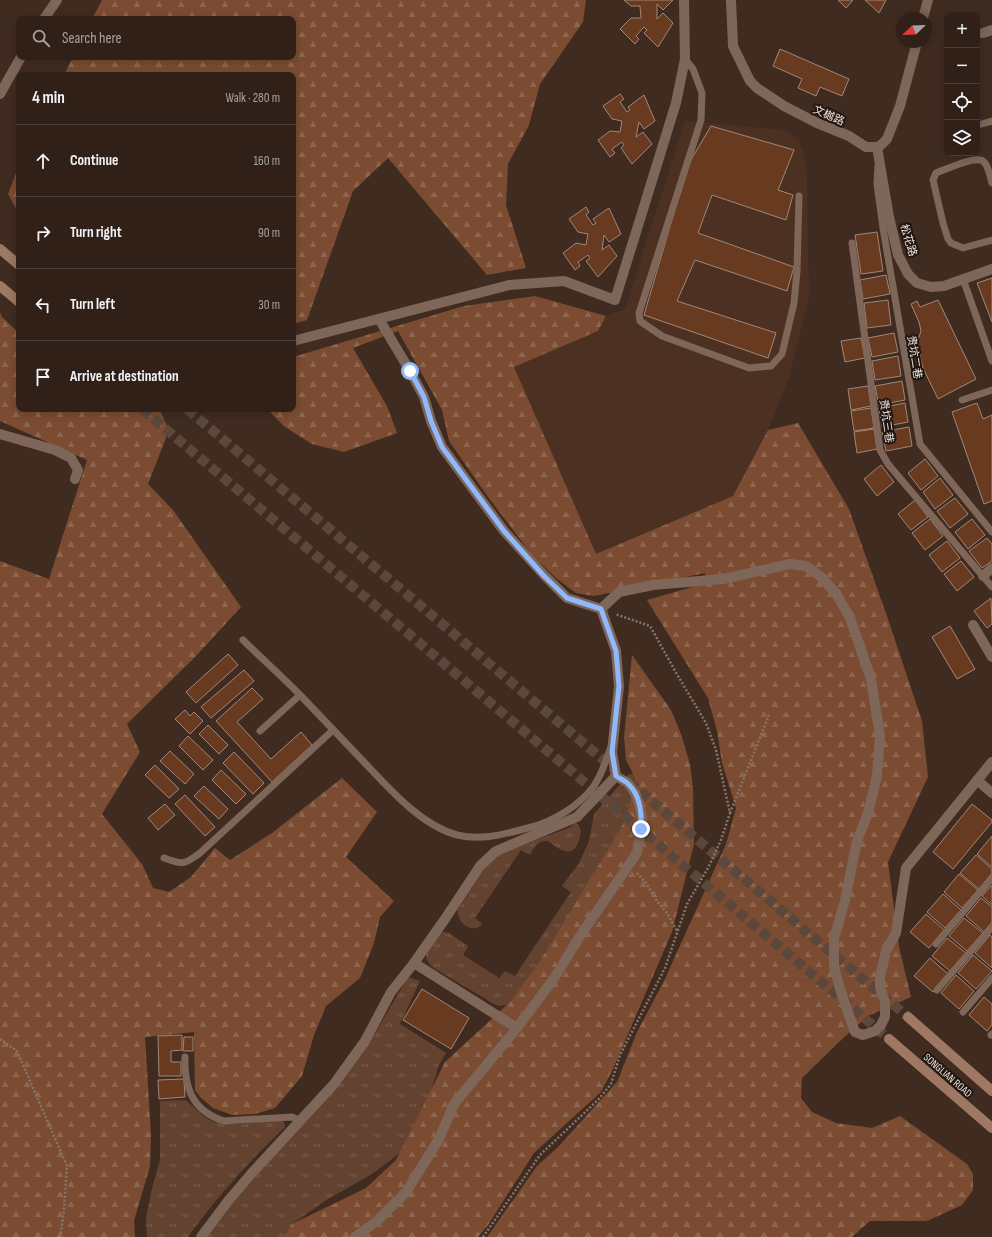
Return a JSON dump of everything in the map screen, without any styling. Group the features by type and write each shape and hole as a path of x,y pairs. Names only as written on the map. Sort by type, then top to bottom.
{"street":[{"path":"46,16 57,0"},
{"path":"296,340 379,320 509,285 564,281 615,300 676,103 685,59 684,0"},
{"name":"文樾路","path":"731,0 733,46 750,81 757,88 784,106 817,123 849,136 866,146 877,147"},
{"path":"925,12 928,0"},
{"path":"877,147 887,139 900,106 915,48"},
{"path":"0,94 19,60"},
{"name":"松花路","path":"877,147 898,255 908,274 918,283 931,287 944,286 992,269"},
{"path":"0,249 16,262"},
{"path":"0,286 16,299"},
{"path":"379,320 424,397 431,421 442,447 504,531 544,576 567,598 601,609"},
{"path":"0,434 55,450 71,458 78,470 75,479"},
{"path":"601,609 619,592 653,585 722,579 790,564 806,566 820,576 836,593 850,618 871,679 880,736 877,776 868,813 857,841 845,900 834,939 834,967 855,1032 863,1035 875,1031 881,1025 885,1017 885,1002 880,987 880,976 886,952 896,933 906,868 992,762"},
{"path":"983,576 992,568"},
{"path":"601,609 616,651 618,665 619,686 612,743 616,776"},
{"path":"973,625 992,657"},
{"path":"355,1237 377,1221 406,1192 439,1139 454,1104 517,1028 555,977 578,939 637,853 642,817 639,804 635,793 628,783 616,776"},
{"path":"201,1237 228,1201 251,1174 334,1084 365,1041 391,992 414,963 445,920 473,876 488,858 496,851 576,817 616,776"},
{"path":"977,780 992,793"},
{"path":"414,963 517,1028"},
{"name":"SONGLIAN ROAD","path":"908,1017 992,1091"},
{"name":"SONGLIAN ROAD","path":"889,1039 992,1128"}],"lane":[{"path":"685,59 693,69 702,93 701,120 639,313 640,321 662,336 749,368 771,366 782,354 794,303 797,271 798,196"},
{"path":"980,124 992,121"},
{"path":"992,183 987,167 980,159 972,160 936,173 933,180 943,223 948,239 951,243 962,248 992,240"},
{"name":"贵坑二巷","path":"879,160 877,184 883,228 920,444 992,532"},
{"name":"贵坑三巷","path":"852,242 880,450 888,464 992,588"},
{"path":"963,279 992,361"},
{"path":"962,400 992,390"},
{"path":"243,640 300,695 385,784 418,815 437,828 457,835 481,838 540,825 562,813 581,801 594,786 602,771 612,743"},
{"path":"260,731 300,695"},
{"path":"164,858 178,863 188,862 200,853 333,730"},
{"path":"936,944 992,878"},
{"path":"937,990 992,927"},
{"path":"963,1012 992,978"},
{"path":"185,1057 185,1077 192,1098 203,1110 215,1118 224,1121 271,1117 292,1117 301,1121"}],"path":[{"path":"601,609 650,626 706,723 716,750 730,813"},
{"path":"483,1237 540,1155 598,1100 611,1084 620,1055 665,968 687,904 708,868 721,840 768,715"},
{"path":"625,872 635,872 639,874 667,913 677,931"},
{"path":"0,1039 17,1051 67,1166 64,1209 59,1237"}],"shaded area":[{"path":"685,121 783,130 798,139 805,157 807,179 809,298 789,377 768,430 733,496 596,555 514,367 598,331 606,316 625,309"}],"green space":[{"path":"102,0 586,0 583,22 540,84 529,125 508,164 506,205 526,268 487,275 388,158 353,191 307,320 296,323 296,72 66,72 72,60 296,60 296,16 94,16"},
{"path":"16,174 16,209 8,194"},
{"path":"535,296 606,316 598,331 514,367 596,554 733,496 768,430 798,423 849,509 922,721 928,777 888,862 899,947 911,997 868,1016 839,1042 802,1078 801,1098 812,1112 836,1123 872,1128 900,1116 967,1164 973,1174 973,1190 962,1205 927,1221 870,1221 852,1237 487,1237 537,1166 559,1146 617,1082 637,1032 664,981 726,844 736,808 722,763 717,731 708,698 647,600 706,583 705,573 594,596 576,593 557,579 532,555 488,497 449,441 442,410 398,331 353,348 387,406 397,433 344,452 312,444 285,427 270,412 296,412 296,356 464,306"},
{"path":"0,312 2,317 16,330 16,412 160,412 167,425 166,438 148,484 173,510 241,607 196,656 127,724 140,752 102,814 142,864 153,888 169,892 191,877 215,848 230,860 272,833 342,778 377,812 346,857 394,901 380,917 374,943 360,978 326,1006 314,1035 302,1076 275,1108 255,1114 232,1115 213,1108 201,1098 195,1090 194,1032 145,1037 151,1135 150,1166 134,1221 135,1237 0,1237 0,561 49,579 87,460 0,421"},
{"path":"632,655 671,710 681,734 690,764 693,788 694,844 672,932 613,1069 601,1092 534,1153 488,1225 478,1237 283,1237 292,1224 366,1188 396,1160 445,1062 510,1002 540,961 622,826 633,792 635,777 626,760 624,737"},
{"path":"629,774 634,774 635,776 633,792 622,826 540,961 509,1004 500,1006 494,1004 431,965 427,960 426,954 438,935 442,932 449,933 468,946 463,955 499,978 505,971 515,976 571,892 562,886 579,863 589,841 594,814"},
{"path":"574,823 577,823 581,831 579,841 572,851 564,851 547,841 536,845 530,855 521,850 475,918 482,924 477,928 471,928 462,923 457,911 485,867 501,853 571,827"},
{"path":"408,977 420,981 400,1024 446,1053 439,1065 427,1104 401,1152 372,1174 328,1199 292,1224 283,1237 205,1237 216,1220 328,1096 373,1037"},
{"path":"185,1100 206,1118 214,1122 223,1124 243,1124 281,1119 284,1122 285,1127 234,1180 188,1237 147,1237 146,1218 152,1188 160,1160 160,1101"}],"building":[{"path":"624,0 673,0 663,10 657,4 657,19 663,13 673,23 658,47 644,33 647,30 644,27 636,36 639,39 635,44 620,29 631,18 641,18 640,6 631,6"},
{"path":"838,0 853,0 846,8"},
{"path":"865,0 886,0 879,13"},
{"path":"780,49 849,79 842,96 820,87 816,96 798,88 802,79 773,66"},
{"path":"620,94 624,99 620,102 627,112 630,110 628,107 644,95 655,121 644,129 639,122 636,137 643,132 652,144 632,164 621,148 624,145 622,142 612,149 615,153 610,157 598,140 610,131 620,132 622,121 612,119 603,106"},
{"path":"711,126 794,150 778,190 793,195 786,220 712,195 698,233 794,267 787,291 695,260 677,301 776,333 768,358 644,315 688,165"},
{"path":"586,207 589,212 586,215 593,225 596,223 593,219 609,208 621,234 609,242 604,235 602,250 609,245 617,256 598,277 586,261 590,258 588,255 578,262 580,266 575,270 563,253 576,243 586,245 588,234 578,232 569,219"},
{"path":"877,232 883,271 861,274 855,235"},
{"path":"886,275 890,294 863,299 860,280"},
{"path":"992,278 992,322 977,283"},
{"path":"888,300 891,325 867,328 864,303"},
{"path":"938,300 976,379 938,399 923,368 918,340 921,331 919,322 911,304 917,301 920,307"},
{"path":"894,333 898,352 872,357 868,338"},
{"path":"861,338 865,358 845,362 841,341"},
{"path":"898,356 901,376 875,380 872,361"},
{"path":"902,381 905,400 879,405 875,386"},
{"path":"868,386 871,406 851,410 848,389"},
{"path":"905,403 908,422 882,427 879,408"},
{"path":"977,403 983,419 992,415 992,501 984,504 952,412"},
{"path":"871,408 874,428 854,431 851,411"},
{"path":"909,427 912,446 886,451 882,432"},
{"path":"874,429 877,449 857,453 854,432"},
{"path":"925,459 938,476 921,490 908,473"},
{"path":"881,465 894,482 877,496 864,479"},
{"path":"940,478 953,495 935,509 923,492"},
{"path":"955,498 968,514 950,528 937,511"},
{"path":"915,500 928,517 911,530 898,514"},
{"path":"930,519 943,536 925,550 912,533"},
{"path":"972,519 985,535 968,549 955,532"},
{"path":"987,538 992,544 992,561 982,568 969,551"},
{"path":"947,541 960,558 942,572 929,555"},
{"path":"961,561 974,577 957,591 944,574"},
{"path":"991,598 992,624 987,628 974,611"},
{"path":"950,626 975,669 957,679 932,637"},
{"path":"228,654 238,665 196,703 186,692"},
{"path":"244,670 254,681 211,718 201,707"},
{"path":"252,688 263,699 237,722 271,759 301,732 312,745 272,782 216,721"},
{"path":"185,710 190,716 194,712 203,721 190,734 175,719"},
{"path":"208,725 228,745 219,754 199,734"},
{"path":"188,736 213,760 203,770 179,746"},
{"path":"170,751 194,774 185,784 160,761"},
{"path":"234,752 264,783 253,794 223,763"},
{"path":"155,765 179,789 169,798 145,775"},
{"path":"221,770 246,794 236,804 212,780"},
{"path":"204,786 228,809 219,819 194,796"},
{"path":"185,795 215,827 205,836 175,804"},
{"path":"165,804 175,815 158,830 148,818"},
{"path":"972,804 992,820 992,822 953,869 933,852"},
{"path":"992,836 992,867 977,854"},
{"path":"976,855 992,869 992,873 979,889 960,873"},
{"path":"959,874 978,890 962,908 944,892"},
{"path":"992,885 992,905 982,896"},
{"path":"943,894 961,910 945,928 927,912"},
{"path":"981,898 992,907 992,922 984,932 966,916"},
{"path":"926,914 944,930 929,948 910,932"},
{"path":"964,918 983,933 967,951 949,936"},
{"path":"990,935 992,937 992,968 975,953"},
{"path":"947,938 966,953 950,971 932,956"},
{"path":"973,955 992,971 976,989 958,973"},
{"path":"930,958 948,974 933,992 914,976"},
{"path":"956,975 974,991 959,1009 941,993"},
{"path":"422,989 469,1018 451,1049 403,1020"},
{"path":"984,997 992,1004 992,1025 987,1031 969,1015"},
{"path":"182,1035 182,1050 171,1051 171,1062 181,1062 181,1076 159,1076 158,1036"},
{"path":"184,1037 193,1037 193,1051 183,1051"},
{"path":"184,1079 185,1097 159,1099 158,1080"}],"tunnel":[{"path":"146,412 889,1039"},
{"path":"191,412 613,768"},
{"path":"629,782 908,1017"}],"route":[{"path":"410,371 424,397 431,421 442,447 504,531 544,576 567,598 601,609 616,651 619,686 612,743 616,776 628,783 635,793 642,817 641,829"}]}
